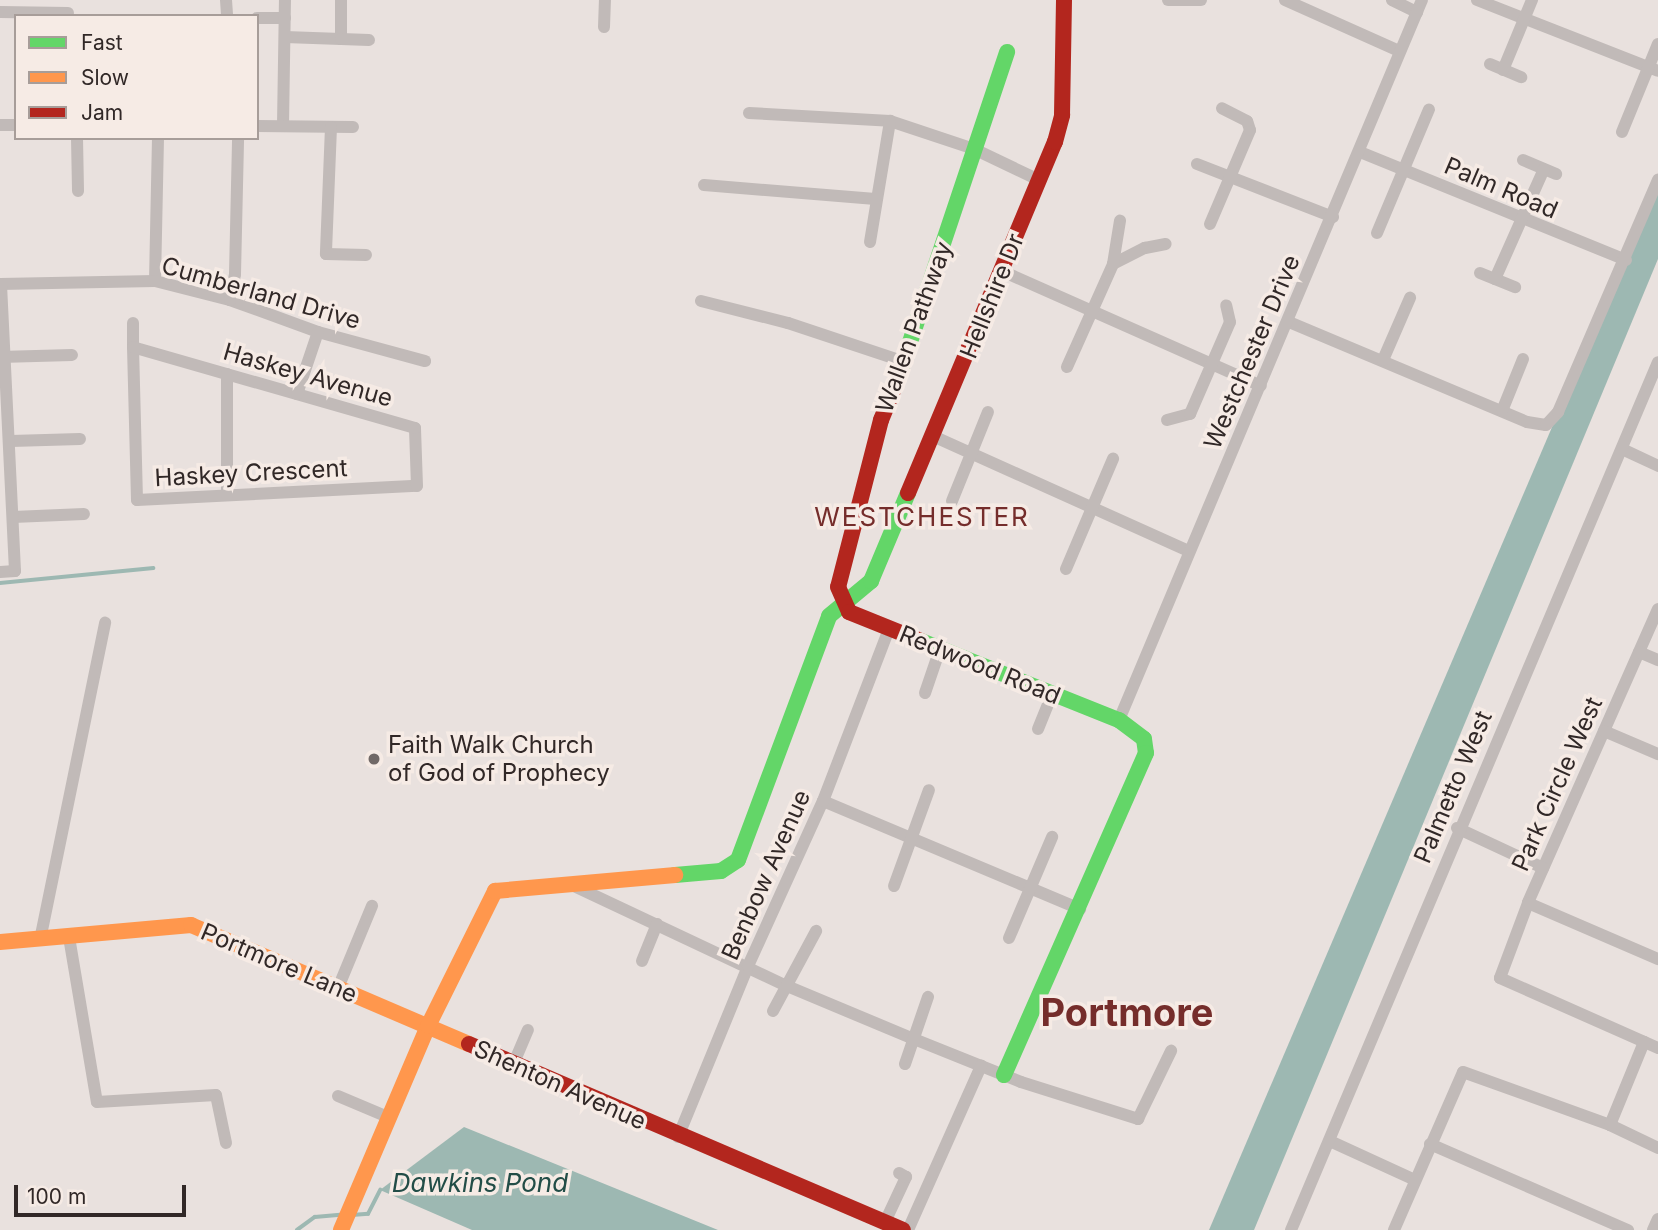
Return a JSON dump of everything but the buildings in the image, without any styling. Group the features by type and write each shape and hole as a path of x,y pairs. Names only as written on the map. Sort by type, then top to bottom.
{"street":[{"path":"283,125 285,0"},
{"path":"341,0 341,39"},
{"path":"604,27 605,0"},
{"name":"Hellshire Dr","path":"843,605 871,581 935,437 1039,180 1062,116 1064,0"},
{"path":"1168,0 1201,0"},
{"path":"1392,0 1420,6"},
{"path":"1477,0 1653,69"},
{"path":"1503,70 1532,0"},
{"path":"1289,1 1399,51"},
{"name":"Westchester Drive","path":"1119,720 1420,6"},
{"path":"0,12 68,10"},
{"path":"259,18 285,18"},
{"path":"285,37 369,40"},
{"path":"1622,132 1653,69 1658,44"},
{"name":"Wallen Pathway","path":"843,605 838,587 881,420 905,362 1007,52"},
{"path":"1490,64 1521,77"},
{"path":"1210,223 1250,127 1222,108"},
{"path":"1377,233 1429,109"},
{"path":"749,113 890,121 974,149 1039,180"},
{"path":"870,242 890,121"},
{"path":"259,126 353,127"},
{"path":"331,127 326,254 366,255"},
{"path":"77,140 78,191"},
{"path":"155,281 158,140"},
{"path":"230,300 235,274 239,140"},
{"name":"Palm Road","path":"1360,152 1521,220 1626,260"},
{"path":"1495,279 1521,220 1550,172 1523,160"},
{"path":"1196,164 1333,217"},
{"path":"1289,321 1536,425 1553,420 1626,260 1658,180"},
{"path":"704,184 875,199"},
{"path":"1067,367 1113,264 1120,221"},
{"path":"1113,264 1144,248 1166,244"},
{"path":"1002,271 1091,313 1261,386"},
{"path":"1480,273 1515,287"},
{"name":"Cumberland Drive","path":"1,284 155,281 230,300 318,332 425,361"},
{"path":"0,572 15,571 13,517 5,467 11,441 3,357 1,284"},
{"path":"1383,360 1410,299"},
{"path":"701,301 788,323 905,362"},
{"path":"1167,420 1190,414 1232,315 1226,305"},
{"name":"Haskey Crescent","path":"133,323 138,500 417,486"},
{"path":"297,394 318,332"},
{"name":"Haskey Avenue","path":"133,347 415,428 417,486"},
{"path":"3,357 72,355"},
{"path":"1502,411 1522,359"},
{"name":"Palmetto West","path":"1291,1230 1332,1142 1457,828 1658,362"},
{"path":"227,374 227,495"},
{"path":"952,501 988,412"},
{"path":"935,437 1189,551"},
{"path":"11,441 80,439"},
{"path":"1622,449 1658,466"},
{"path":"1066,569 1113,459"},
{"path":"13,517 83,514"},
{"path":"341,1228 428,1026 495,891 721,871 738,860 822,632 829,616 843,605"},
{"name":"Redwood Road","path":"843,605 889,629 1119,720"},
{"name":"Park Circle West","path":"1644,1042 1500,978 1528,903 1658,609"},
{"path":"40,940 104,624"},
{"name":"Benbow Avenue","path":"678,1137 748,966 823,801 889,629"},
{"path":"925,693 940,649"},
{"path":"1639,652 1658,660"},
{"path":"1038,729 1052,695"},
{"path":"1004,1075 1080,909 1146,753 1144,739 1119,720"},
{"path":"1604,731 1658,754"},
{"path":"894,886 929,790"},
{"path":"823,801 911,835 1029,890 1080,909"},
{"path":"1457,828 1543,868"},
{"path":"1009,938 1052,838"},
{"path":"572,884 787,986 914,1039 1004,1075 1138,1119 1171,1051"},
{"path":"1528,903 1658,959"},
{"path":"338,988 372,906"},
{"path":"642,961 657,924"},
{"name":"Portmore Lane","path":"0,942 191,925 428,1026"},
{"path":"773,1011 816,931"},
{"path":"69,937 97,1102 216,1095 226,1143"},
{"path":"905,1064 928,997"},
{"name":"Shenton Avenue","path":"428,1026 678,1137 902,1230"},
{"path":"513,1065 528,1030"},
{"path":"1610,1125 1644,1042 1658,1048"},
{"path":"908,1230 981,1066"},
{"path":"1410,1230 1395,1227 1463,1072 1610,1125 1658,1148"},
{"path":"338,1096 390,1118"},
{"path":"1332,1142 1415,1180"},
{"path":"1430,1144 1628,1230"},
{"path":"885,1223 906,1177 899,1173"},
{"path":"1653,1230 1658,1219"}],"water":[{"path":"1658,179 1658,259 1254,1230 1209,1230"},
{"name":"Dawkins Pond","path":"464,1127 718,1230 472,1230 380,1190"}],"waterway":[{"path":"0,583 153,568"},
{"path":"352,1215 368,1214 380,1190"},
{"path":"297,1230 315,1217 340,1215"}],"traffic: fast":[{"path":"897,381 1007,52"},
{"path":"675,875 721,871 738,860 829,616 871,581 908,493"},
{"path":"921,641 1119,720 1144,739 1146,753 1004,1075"}],"traffic: slow":[{"path":"341,1230 428,1026 495,891 675,875"},
{"path":"0,942 191,925 469,1044"}],"traffic: jam":[{"path":"908,493 1055,142 1062,115 1064,0"},
{"path":"897,381 881,420 838,587 849,612 921,641"},
{"path":"469,1044 903,1230"}],"place":[{"name":"Faith Walk Church of God of Prophecy","path":"374,759"}],"district":[{"name":"WESTCHESTER","path":"922,517"},
{"name":"Portmore","path":"1127,1013"}]}
